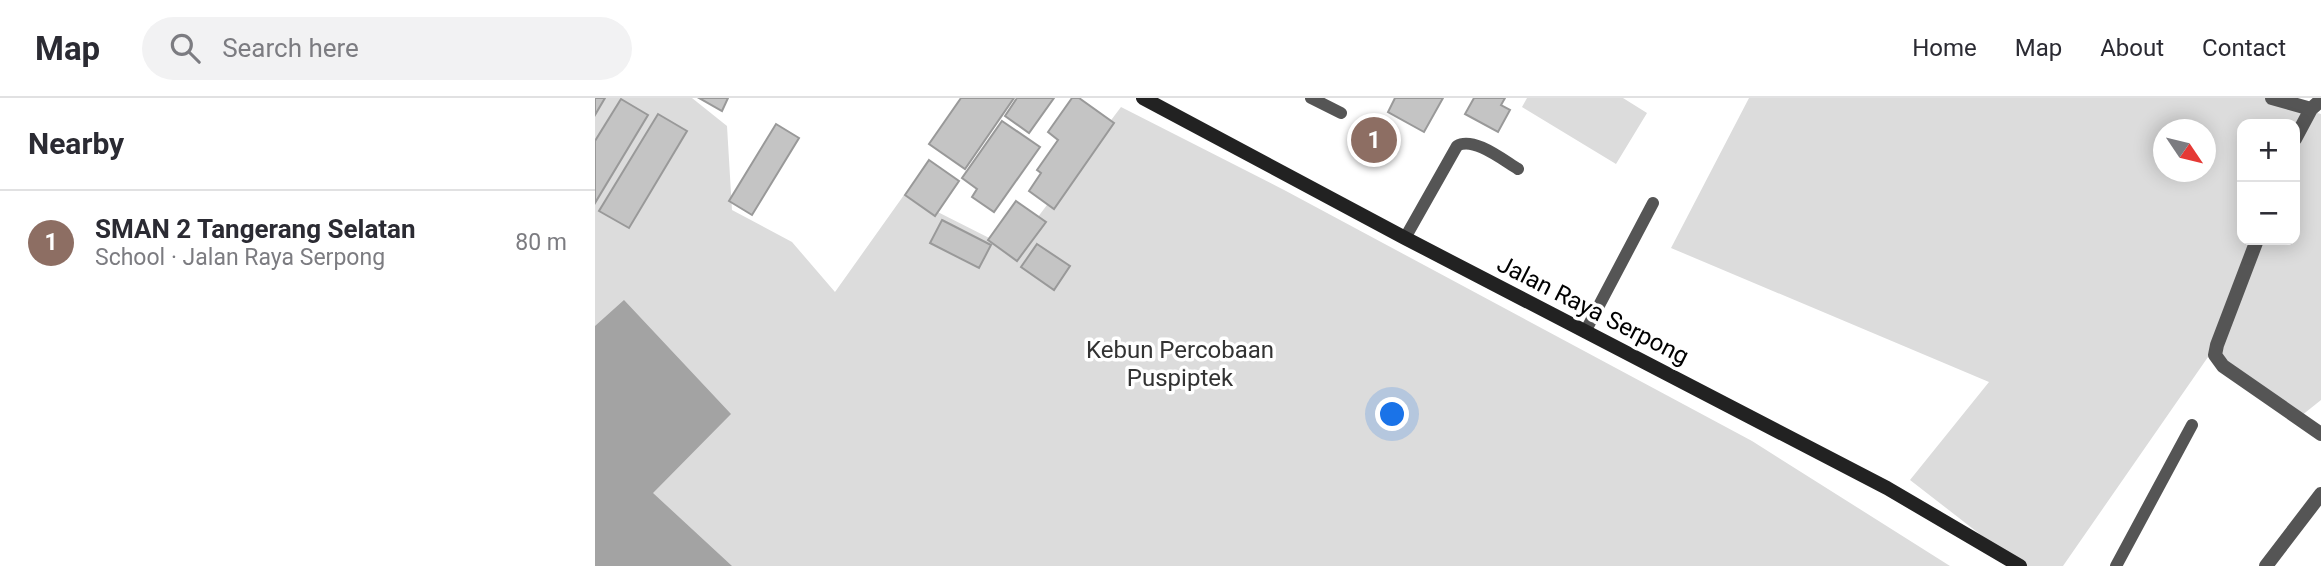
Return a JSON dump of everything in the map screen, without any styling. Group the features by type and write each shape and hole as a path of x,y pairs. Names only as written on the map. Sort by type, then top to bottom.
{"main road":[{"name":"Jalan Raya Serpong","path":"1143,98 1161,102 1405,238 1887,488 2019,566"}],"street":[{"path":"2272,98 2316,105 2300,131"},
{"path":"2255,245 2215,355 2223,366 2321,434"},
{"path":"2266,566 2321,494"}],"lane":[{"path":"1311,98 1341,113"},
{"path":"1405,238 1457,146 1463,142 1473,143 1518,169"},
{"path":"1585,332 1653,203"},
{"path":"2116,566 2192,425"}],"green space":[{"name":"Kebun Percobaan Puspiptek","path":"595,98 692,98 727,126 732,210 792,242 835,292 904,195 1013,250 1121,107 1286,191 1752,441 1950,566 595,566"},
{"path":"1527,98 1623,98 1647,113 1616,164 1522,107"},
{"path":"1749,98 2265,98 2321,114 2321,400 2296,420 2208,357 2063,566 2021,566 1910,480 1989,382 1671,248"}],"shaded area":[{"path":"624,300 731,414 653,493 732,566 595,566 595,326"}],"building":[{"path":"595,98 605,98 595,115"},
{"path":"699,98 728,98 722,111"},
{"path":"961,98 1014,98 965,169 929,144"},
{"path":"1017,98 1054,98 1029,133 1005,116"},
{"path":"1072,98 1079,98 1114,123 1054,209 1029,191 1041,173 1037,170 1058,140 1048,132"},
{"path":"1395,98 1443,98 1424,132 1388,112"},
{"path":"1474,98 1505,98 1501,105 1510,110 1498,132 1465,114"},
{"path":"621,99 648,115 595,203 595,141"},
{"path":"658,114 687,131 629,228 599,211"},
{"path":"1002,121 1040,147 994,212 972,197 977,189 962,178"},
{"path":"776,124 799,138 752,215 729,201"},
{"path":"929,160 959,181 935,216 905,195"},
{"path":"1016,201 1046,222 1017,261 988,240"},
{"path":"942,220 991,245 979,268 930,243"},
{"path":"1037,244 1070,266 1054,290 1021,267"}],"place":[{"name":"SMAN 2 Tangerang Selatan","path":"1374,140"}]}
